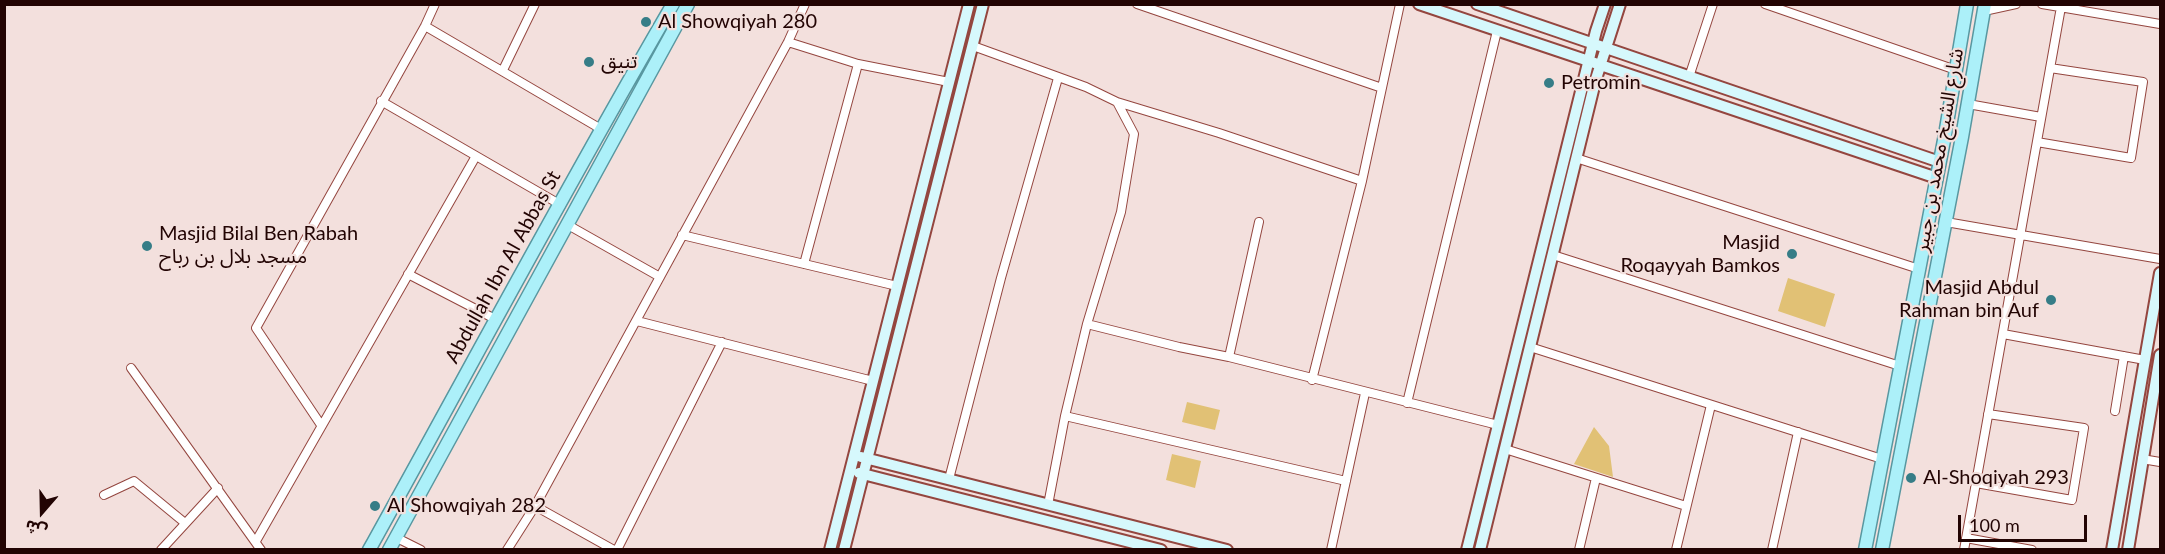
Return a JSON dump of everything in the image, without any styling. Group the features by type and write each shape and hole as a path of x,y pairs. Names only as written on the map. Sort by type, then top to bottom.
{"main road":[{"name":"Abdullah Ibn Al Abbas St","path":"369,549 601,129 673,4"},
{"name":"Abdullah Ibn Al Abbas St","path":"389,549 688,4"},
{"name":"شارع الشيخ محمد بن جبير","path":"1864,549 1937,178 1967,4"},
{"name":"شارع الشيخ محمد بن جبير","path":"1882,549 1946,222 1984,8"}],"street":[{"path":"321,425 256,328 425,26 435,4"},
{"path":"503,70 535,4"},
{"path":"507,549 535,506 637,321 788,42 805,4"},
{"path":"830,549 969,4"},
{"path":"844,549 983,4"},
{"path":"1137,4 1382,88"},
{"path":"1312,380 1362,181 1400,4"},
{"path":"1419,4 1937,178"},
{"path":"1477,4 1504,9 1593,44 1940,162"},
{"path":"1467,549 1593,44 1605,4"},
{"path":"1480,549 1576,158 1600,66 1620,4"},
{"path":"1689,77 1713,4"},
{"path":"1765,4 1956,70"},
{"path":"1984,8 2016,4"},
{"path":"2042,4 2160,24"},
{"path":"1964,549 2061,7"},
{"path":"425,26 601,129"},
{"path":"1407,403 1497,31"},
{"path":"788,42 858,64 949,82"},
{"path":"973,46 1086,87 1117,102 1362,181"},
{"path":"804,264 858,64"},
{"path":"2037,142 2131,158 2143,82 2050,68"},
{"path":"949,479 1001,278 1058,78"},
{"path":"381,101 561,205"},
{"path":"1048,505 1065,416 1087,324 1121,212 1134,134 1117,102"},
{"path":"1968,104 2042,117"},
{"path":"131,368 259,547 321,425 476,156"},
{"path":"1924,157 1930,166 1924,174"},
{"path":"1576,158 1919,269"},
{"path":"1229,357 1259,222"},
{"path":"1946,222 2160,259"},
{"path":"568,225 660,277"},
{"path":"682,235 897,286"},
{"path":"1553,255 1900,366"},
{"path":"2112,549 2160,273"},
{"path":"408,274 497,320"},
{"path":"637,321 873,381"},
{"path":"1087,324 1229,357 1312,380 1498,425"},
{"path":"2003,334 2145,360"},
{"path":"535,506 615,549 722,342"},
{"path":"1530,347 1882,459"},
{"path":"2128,549 2160,355"},
{"path":"2115,411 2124,356"},
{"path":"1330,549 1365,393"},
{"path":"1676,549 1711,405"},
{"path":"1976,483 2072,500 2084,428 1988,414"},
{"path":"1065,416 1346,481"},
{"path":"1772,549 1798,432"},
{"path":"1505,449 1686,506"},
{"path":"854,456 1227,549"},
{"path":"2142,459 2160,462"},
{"path":"850,471 1161,549"},
{"path":"1578,549 1596,478"},
{"path":"104,495 134,481 186,523"},
{"path":"161,549 218,488"},
{"path":"395,537 421,549"},
{"path":"1966,538 2032,549"}],"shaded area":[{"path":"1788,278 1835,294 1825,327 1778,311"},
{"path":"1187,402 1220,410 1215,430 1182,422"},
{"path":"1594,427 1609,446 1613,477 1574,464"},
{"path":"1172,454 1201,461 1195,488 1166,480"}],"place":[{"name":"Al Showqiyah 280","path":"646,22"},
{"name":"تنيق","path":"589,62"},
{"name":"Petromin","path":"1549,83"},
{"name":"Masjid Bilal Ben Rabah مسجد بلال بن رباح","path":"147,246"},
{"name":"Masjid Roqayyah Bamkos","path":"1792,254"},
{"name":"Masjid Abdul Rahman bin Auf","path":"2051,300"},
{"name":"Al-Shoqiyah 293","path":"1911,478"},
{"name":"Al Showqiyah 282","path":"375,506"}]}
